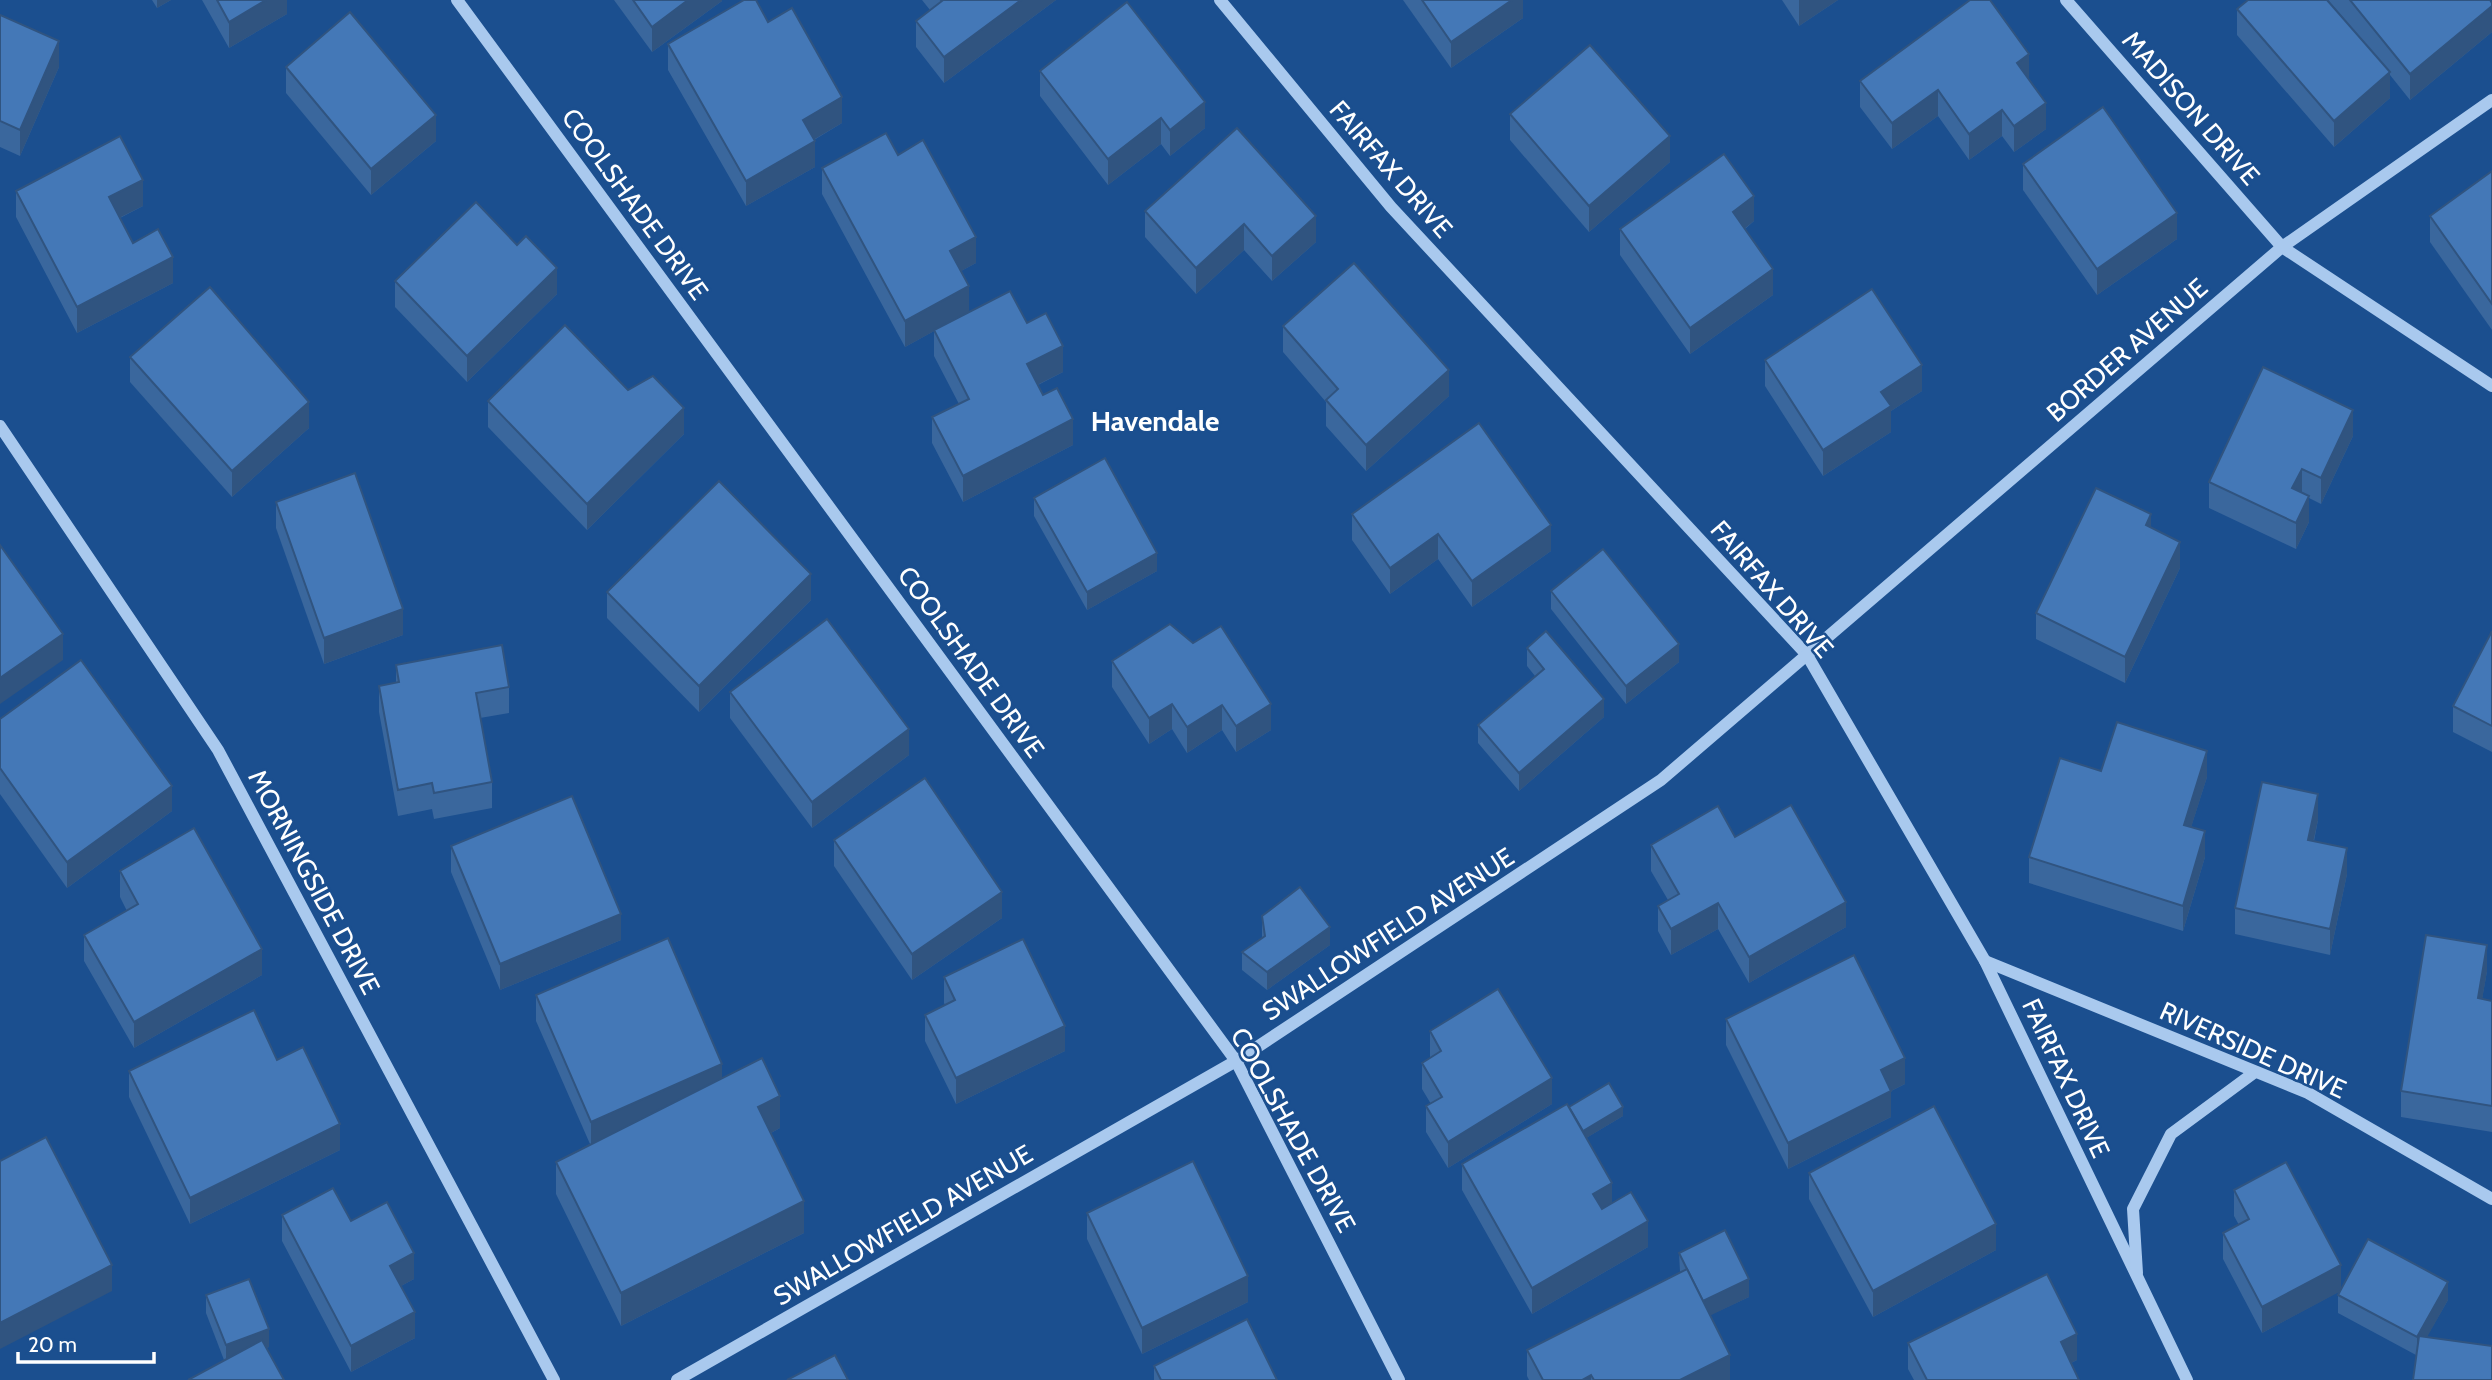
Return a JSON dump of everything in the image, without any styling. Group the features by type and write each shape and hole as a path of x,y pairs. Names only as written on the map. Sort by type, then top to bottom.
{"street":[{"name":"COOLSHADE DRIVE","path":"457,0 1236,1061 1399,1380"},
{"name":"FAIRFAX DRIVE","path":"1220,0 1391,207 1807,655 1985,961 2187,1380"},
{"name":"MADISON DRIVE","path":"2066,0 2282,247 2492,386"},
{"name":"BORDER AVENUE","path":"1807,655 2282,247 2492,100"},
{"name":"MORNINGSIDE DRIVE","path":"0,426 218,750 554,1380"},
{"name":"SWALLOWFIELD AVENUE","path":"677,1380 1236,1061 1661,780 1807,655"},
{"name":"RIVERSIDE DRIVE","path":"1985,961 2308,1093 2492,1199"},
{"path":"2137,1280 2133,1209 2171,1134 2255,1072"}],"building":[{"path":"217,0 266,0 229,22"},
{"path":"633,0 688,0 652,27"},
{"path":"744,0 756,0 768,22 792,8 842,97 803,120 815,141 746,181 668,44"},
{"path":"941,0 1021,0 944,57 916,21"},
{"path":"1422,0 1512,0 1451,42"},
{"path":"1970,0 1990,0 2029,54 2017,63 2046,103 2014,126 2002,110 1969,134 1938,90 1892,123 1860,81"},
{"path":"2248,0 2327,0 2390,72 2334,121 2237,9"},
{"path":"2350,0 2490,0 2492,6 2410,74"},
{"path":"1127,2 1205,102 1170,130 1161,118 1108,159 1040,71"},
{"path":"350,12 436,115 371,169 286,67"},
{"path":"0,15 59,41 20,130 0,121"},
{"path":"1590,45 1670,136 1589,206 1510,114"},
{"path":"2103,107 2177,213 2097,269 2023,164"},
{"path":"1237,128 1316,216 1272,256 1244,224 1196,268 1145,211"},
{"path":"886,133 898,155 923,140 976,237 950,251 969,286 905,321 822,168"},
{"path":"120,136 143,180 109,197 133,243 158,229 173,257 77,307 16,191"},
{"path":"1724,154 1754,196 1733,212 1773,269 1690,328 1620,229"},
{"path":"2492,171 2492,304 2430,216"},
{"path":"476,202 517,245 526,236 557,268 467,356 395,281"},
{"path":"1354,263 1449,370 1366,445 1326,400 1338,389 1283,326"},
{"path":"210,287 309,402 232,471 130,357"},
{"path":"1872,289 1922,365 1881,392 1891,406 1823,450 1765,360"},
{"path":"1010,291 1027,323 1046,313 1063,346 1027,364 1043,395 1057,388 1073,419 963,476 932,417 969,399 934,330"},
{"path":"565,325 628,390 653,376 684,408 587,504 488,401"},
{"path":"2263,367 2353,410 2321,478 2302,469 2292,488 2309,496 2296,523 2209,482"},
{"path":"1479,423 1551,525 1472,581 1438,534 1390,568 1352,514"},
{"path":"1105,458 1157,553 1087,592 1034,498"},
{"path":"355,473 403,609 324,638 276,502"},
{"path":"719,481 811,574 699,686 607,592"},
{"path":"2096,488 2151,514 2146,525 2180,542 2125,657 2036,613"},
{"path":"0,545 63,634 0,678"},
{"path":"1603,549 1679,644 1626,686 1551,591"},
{"path":"827,619 909,729 812,802 730,692"},
{"path":"1170,624 1193,643 1221,626 1271,704 1236,726 1222,705 1187,727 1172,704 1149,718 1112,661"},
{"path":"1546,631 1604,699 1519,773 1478,725 1544,669 1527,648"},
{"path":"2492,631 2492,726 2453,706"},
{"path":"502,645 509,687 476,693 492,782 434,793 432,783 398,790 379,686 399,682 396,665"},
{"path":"81,660 172,786 67,862 0,768 0,719"},
{"path":"2117,722 2207,751 2184,825 2205,831 2183,906 2029,857 2060,758 2101,771"},
{"path":"925,778 1002,892 912,954 834,840"},
{"path":"2262,782 2318,794 2308,840 2347,848 2330,929 2235,908"},
{"path":"572,796 621,914 500,964 451,846"},
{"path":"1791,805 1846,902 1749,957 1718,903 1671,929 1658,906 1679,894 1651,845 1718,806 1735,837"},
{"path":"194,828 262,949 134,1022 84,935 138,904 120,871"},
{"path":"1300,887 1330,927 1267,972 1242,952 1265,936 1262,916"},
{"path":"2426,935 2487,945 2478,998 2492,1001 2492,1106 2401,1091"},
{"path":"668,938 722,1064 591,1122 536,995"},
{"path":"1023,939 1065,1026 956,1078 925,1015 955,1000 944,977"},
{"path":"1854,955 1905,1058 1881,1070 1891,1091 1788,1143 1726,1019"},
{"path":"1498,989 1552,1078 1448,1142 1426,1106 1442,1097 1422,1063 1441,1051 1430,1031"},
{"path":"254,1010 277,1060 303,1047 340,1124 190,1198 129,1071"},
{"path":"762,1058 780,1096 758,1107 804,1201 621,1293 556,1162"},
{"path":"1609,1083 1623,1107 1583,1131 1569,1107"},
{"path":"1567,1104 1612,1183 1593,1194 1602,1209 1631,1192 1648,1221 1532,1288 1462,1164"},
{"path":"1934,1106 1996,1224 1873,1291 1809,1173"},
{"path":"46,1137 112,1265 0,1323 0,1161"},
{"path":"1193,1161 1248,1276 1142,1328 1087,1213"},
{"path":"2286,1162 2341,1265 2262,1307 2223,1233 2249,1219 2234,1190"},
{"path":"333,1188 351,1221 387,1202 414,1253 390,1266 415,1312 351,1346 282,1215"},
{"path":"1725,1230 1749,1279 1703,1301 1679,1253"},
{"path":"2368,1239 2448,1282 2417,1337 2338,1295"},
{"path":"1687,1269 1730,1355 1680,1380 1594,1380 1591,1375 1582,1380 1543,1380 1527,1350"},
{"path":"2047,1274 2077,1334 2061,1342 2079,1380 1927,1380 1908,1343"},
{"path":"249,1279 269,1329 226,1345 206,1295"},
{"path":"1247,1319 1277,1380 1161,1380 1154,1366"},
{"path":"2419,1336 2492,1346 2492,1380 2413,1380"},
{"path":"262,1340 284,1380 188,1380"},
{"path":"835,1355 848,1380 787,1380"}],"district":[{"name":"Havendale","path":"1155,421"}]}
